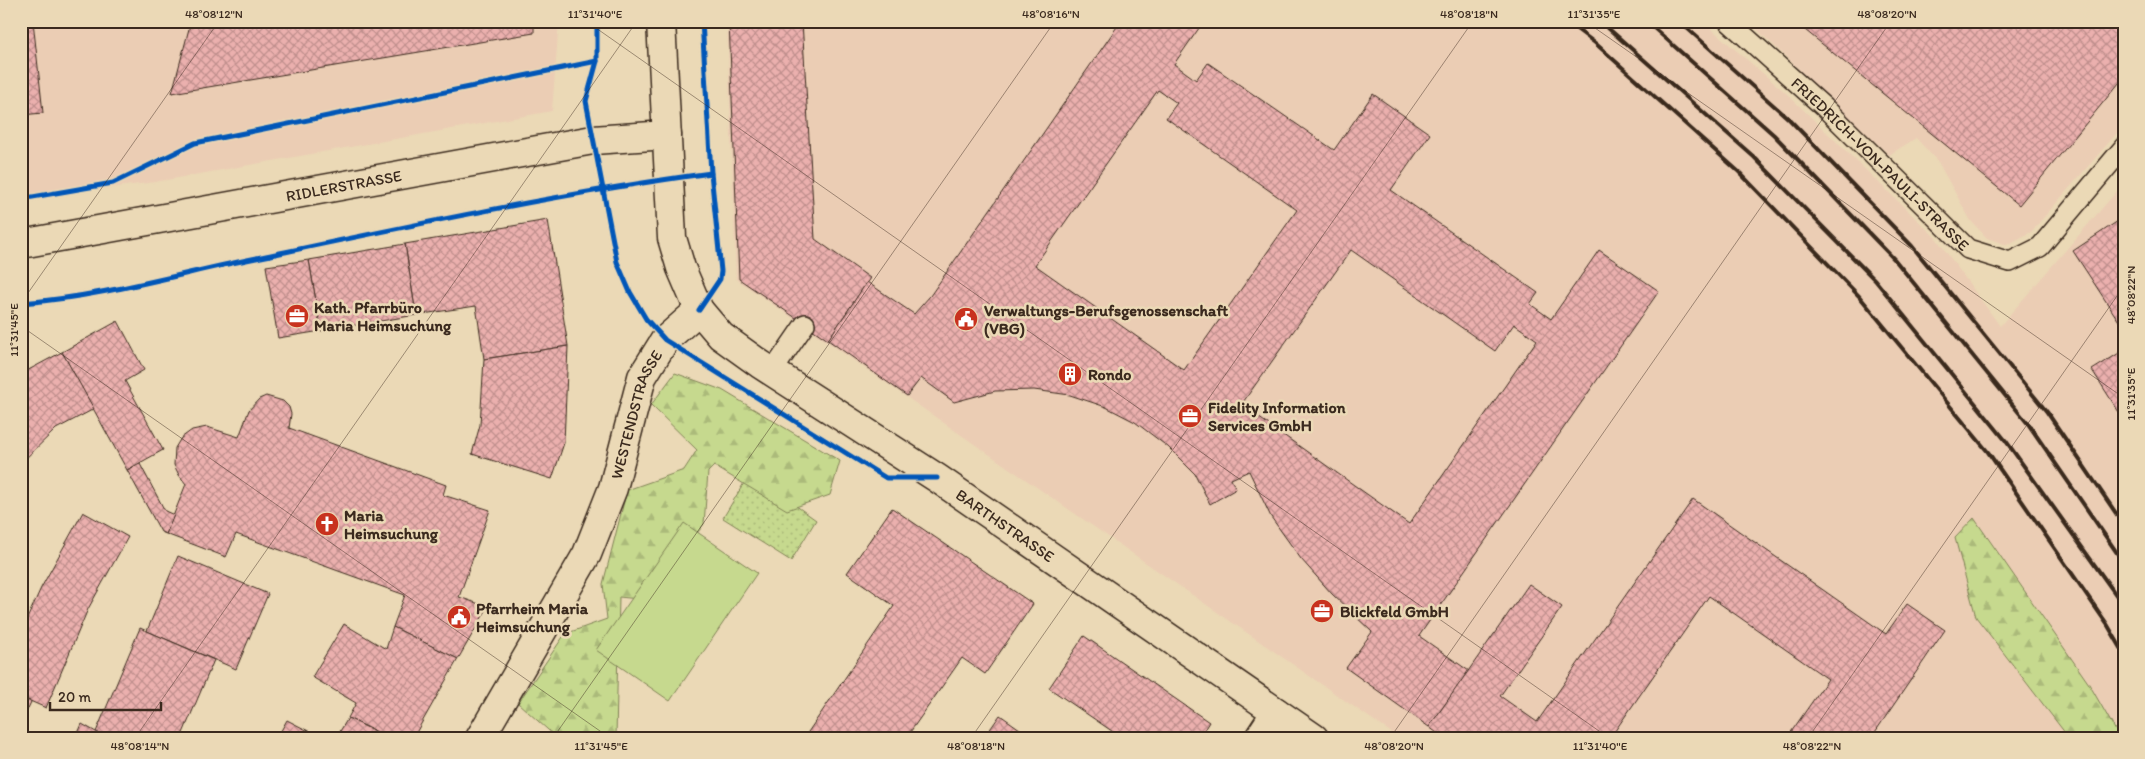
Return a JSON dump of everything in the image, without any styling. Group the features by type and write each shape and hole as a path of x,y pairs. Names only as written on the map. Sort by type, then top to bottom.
{"street":[{"path":"661,21 672,238 681,268 699,310"},
{"name":"RIDLERSTRASSE","path":"21,244 593,140 667,135"},
{"name":"BARTHSTRASSE","path":"699,310 721,336 772,372 937,478 1314,738"},
{"name":"WESTENDSTRASSE","path":"480,738 587,554 613,488 642,377 664,340 699,310"},
{"path":"1259,738 1276,712"}],"lane":[{"name":"FRIEDRICH-VON-PAULI-STRASSE","path":"1728,21 1824,107 1968,249 2010,262 2040,247 2124,147"},
{"path":"772,372 805,324"}],"shaded area":[{"path":"21,21 559,21 552,111 155,182 21,200"},
{"path":"727,21 1702,21 1787,94 1936,238 2000,326 2124,183 2124,738 1399,738 736,279"},
{"path":"1748,21 2124,21 2124,125 2031,232 2007,245 1987,238 1971,221 1938,162 1916,138 1889,155"}],"green space":[{"path":"675,373 722,390 840,461 830,495 787,510 714,466 708,472 704,524 649,600 619,597 616,738 557,738 518,703 565,634 607,619 603,584 627,490 684,470 697,450 651,405"},
{"path":"750,473 816,520 791,561 723,518"},
{"path":"1974,518 2089,684 2120,738 2069,738 1976,617 1955,538"},
{"path":"684,523 757,573 670,701 596,650"}],"building":[{"path":"21,21 33,21 43,113 21,115"},
{"path":"191,21 534,21 534,33 172,93"},
{"path":"729,21 802,21 815,239 870,278 828,340 739,279"},
{"name":"Rondo","path":"1121,21 1204,21 1174,64 1196,80 1208,63 1334,150 1373,94 1430,134 1391,190 1538,293 1530,304 1551,319 1599,250 1659,291 1419,636 1469,671 1429,727 1346,668 1372,632 1332,594 1301,559 1271,517 1249,471 1231,479 1236,489 1210,504 1195,474 1168,447 1135,422 1106,407 1070,395 1034,390 995,391 954,402 921,378 907,396 828,340 867,282 914,314 930,296","holes":["1158,90 1177,103 1166,118 1297,210 1184,370 1035,265","1351,250 1495,351 1514,324 1537,340 1409,524 1241,405"]},
{"path":"1794,21 2124,21 2124,77 2019,205"},
{"path":"2124,217 2124,329 2073,251"},
{"path":"548,220 568,346 484,359 476,306 416,315 405,244"},
{"path":"405,244 416,315 321,331 309,260"},
{"path":"309,260 321,331 278,338 266,266"},
{"path":"118,321 144,370 125,381 163,450 127,470 62,352"},
{"path":"568,346 564,443 552,479 472,454 480,425 484,359"},
{"path":"2124,350 2124,420 2092,370"},
{"path":"62,352 94,409 56,429 21,463 21,374"},
{"name":"Maria Heimsuchung","path":"266,396 283,401 289,407 291,414 289,428 446,485 443,495 490,510 459,597 488,607 458,659 393,627 405,595 236,534 226,557 166,534 186,484 174,465 175,448 181,438 192,430 207,427 239,437 249,410 259,399"},
{"path":"140,464 165,511 174,515 166,534 161,532 127,470"},
{"path":"1693,499 1886,634 1907,604 1945,630 1871,738 1787,738 1828,679 1709,596 1610,738 1444,738 1429,727 1529,584 1562,607 1500,696 1537,722"},
{"path":"892,508 1033,604 985,674 962,658 906,738 804,738 894,606 847,573"},
{"path":"83,512 128,537 88,609 46,708 21,697 21,632 41,588"},
{"path":"178,556 268,594 236,669 147,631"},
{"path":"344,624 386,649 393,627 458,659 413,738 390,738 348,718 356,703 312,677"},
{"path":"140,628 214,660 181,738 110,738 96,732"},
{"path":"1084,636 1209,722 1199,738 1122,738 1049,688"},
{"path":"21,697 31,702 23,719 21,719"},
{"path":"1000,715 1027,734 1024,738 984,738"},
{"path":"348,718 372,730 390,738 336,738"},
{"path":"287,720 322,738 277,738"},
{"path":"82,724 96,732 110,738 76,738"}],"railway":[{"path":"1566,21 1595,43 1739,172 1859,296 1988,452 2107,624 2124,653"},
{"path":"1600,21 1754,157 1875,280 2006,441 2124,606"},
{"path":"1646,21 1774,135 1895,260 2029,425 2124,563"},
{"path":"1679,21 1789,119 1912,246 2047,412 2124,525"}],"cycle path":[{"path":"597,21 597,61 586,101 617,262 630,292 646,319 665,340 886,478 937,478"},
{"path":"699,310 720,279 721,271 711,173 702,21"},
{"path":"21,199 113,183 195,143 597,61"},
{"path":"21,303 114,290 236,262 488,210 599,190 711,173"}],"place":[{"name":"Kath. Pfarrbüro Maria Heimsuchung","path":"297,316"},
{"name":"Verwaltungs-Berufsgenossenschaft (VBG)","path":"966,319"},
{"name":"Rondo","path":"1070,374"},
{"name":"Fidelity Information Services GmbH","path":"1190,416"},
{"name":"Maria Heimsuchung","path":"327,524"},
{"name":"Blickfeld GmbH","path":"1322,611"},
{"name":"Pfarrheim Maria Heimsuchung","path":"459,617"}]}
